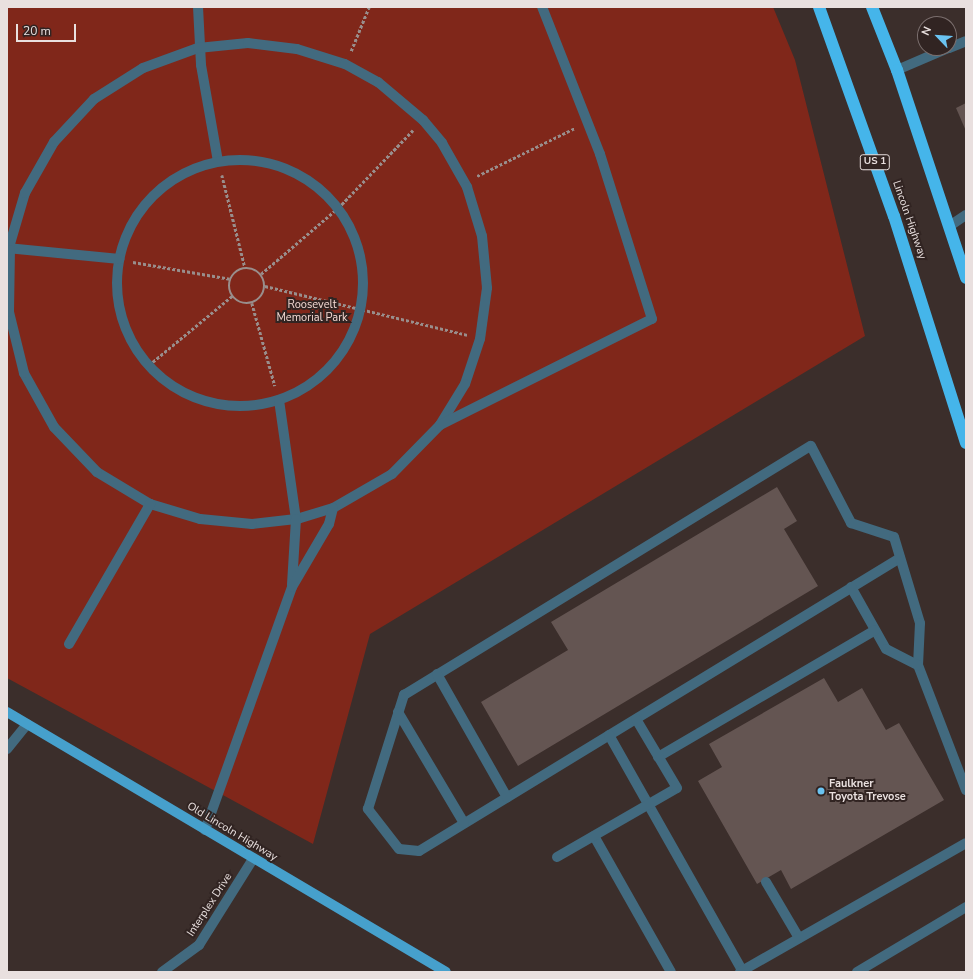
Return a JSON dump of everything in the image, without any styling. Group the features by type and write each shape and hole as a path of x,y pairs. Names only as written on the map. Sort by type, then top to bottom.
{"highway":[{"name":"Lincoln Highway","path":"818,7 894,216 966,443"},
{"path":"872,7 897,70 950,225 966,278"}],"main road":[{"name":"Old Lincoln Highway","path":"7,712 446,972"}],"lane":[{"path":"198,7 198,48 218,161"},
{"path":"440,425 652,319 588,122 542,7"},
{"path":"248,44 297,49 345,64 378,82 423,120 442,143 464,182 482,236 487,288 480,338 465,384 440,425 392,474 333,508 296,519 252,524 200,520 150,504 97,472 54,427 24,373 9,312 8,251 25,193 54,142 94,99 143,68 198,48 248,44"},
{"path":"897,70 930,56"},
{"path":"248,159 278,165 306,177 338,208 359,248 364,277 361,307 352,336 336,362 314,382 279,400 234,407 199,400 168,384 149,365 126,331 117,298 119,259 129,229 145,204 166,184 184,173 218,161 248,159"},
{"path":"950,225 966,215"},
{"path":"8,251 119,259"},
{"path":"279,400 296,519 292,587"},
{"path":"900,558 419,851 399,849 368,809 404,695 812,446 851,523 894,537 920,623 918,665 966,790"},
{"path":"69,644 150,504"},
{"path":"204,830 292,587 329,524 333,508"},
{"path":"851,587 886,649 918,665"},
{"path":"658,757 875,630"},
{"path":"437,674 507,797"},
{"path":"398,712 464,823"},
{"path":"557,857 677,788 636,718"},
{"path":"7,749 27,724"},
{"path":"609,735 742,972 966,843"},
{"path":"594,836 671,972"},
{"name":"Interplex Drive","path":"162,972 199,945 253,859"},
{"path":"766,882 799,938"},
{"path":"856,972 966,907"}],"path":[{"path":"345,64 369,7"},
{"path":"261,274 338,208 423,120"},
{"path":"464,182 588,122"},
{"path":"218,161 244,268"},
{"path":"119,259 230,279 244,268"},
{"path":"244,268 261,274"},
{"path":"230,279 232,296 241,303 252,303 261,297 265,286 261,274"},
{"path":"265,286 361,307 480,338"},
{"path":"149,365 232,296"},
{"path":"252,303 279,400"}],"green space":[{"name":"Roosevelt Memorial Park","path":"7,7 773,7 795,60 865,336 370,634 313,844 7,678"}],"building":[{"path":"966,103 966,131 956,108"},
{"path":"777,487 797,521 784,529 818,586 518,766 481,702 568,650 551,622"},
{"name":"Faulkner Toyota Trevose","path":"824,678 838,702 862,688 886,730 899,723 944,800 791,889 781,870 757,884 698,781 722,767 709,744"}],"place":[{"name":"Faulkner Toyota Trevose","path":"821,791"}]}
